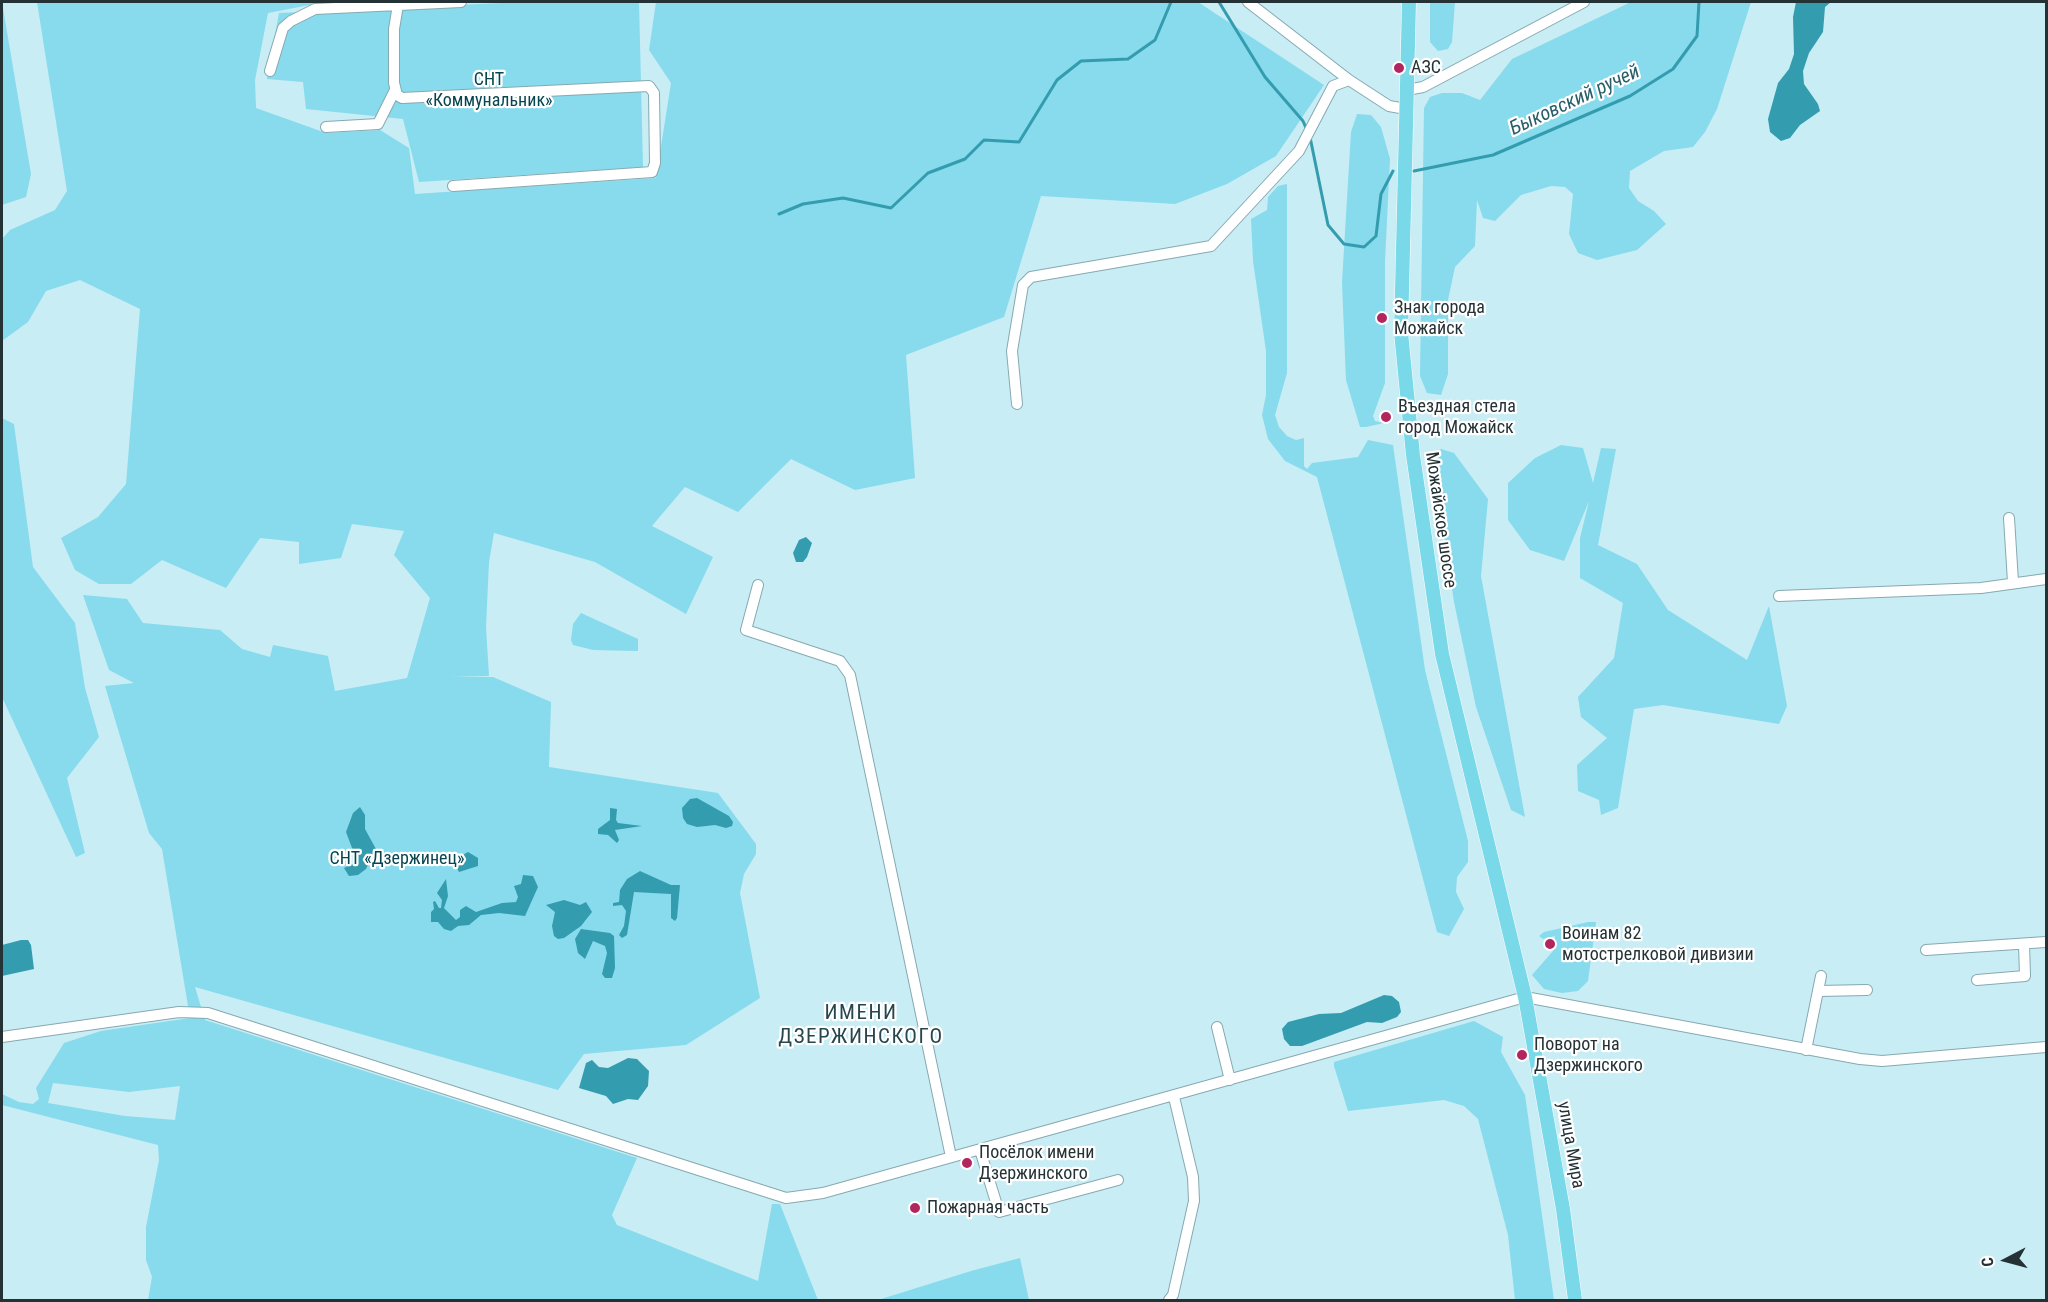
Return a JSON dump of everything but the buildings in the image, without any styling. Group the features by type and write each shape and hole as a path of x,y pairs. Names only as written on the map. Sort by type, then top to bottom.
{"main road":[{"name":"Можайское шоссе","path":"1409,2 1402,344 1422,528 1446,675 1525,997"},
{"name":"улица Мира","path":"1525,997 1559,1188 1575,1300"}],"street":[{"path":"270,71 283,28 304,14 323,8 461,2"},
{"path":"1248,2 1349,80 1389,106 1406,109"},
{"path":"1407,90 1423,87 1584,2"},
{"path":"326,127 378,124 395,90 394,30 398,4"},
{"path":"1017,404 1012,351 1023,285 1031,277 1211,246 1299,151 1334,86 1349,80"},
{"path":"395,90 402,98 408,99 649,86 653,89 655,163 652,172 453,186"},
{"path":"2009,518 2013,582"},
{"path":"1779,596 1981,588 2046,579"},
{"path":"758,585 746,630 840,661 850,675 951,1157"},
{"path":"1926,950 2046,942"},
{"path":"1977,980 2025,976 2024,944"},
{"path":"1806,1050 1821,976"},
{"path":"1819,991 1867,990"},
{"path":"2,1037 179,1012 208,1013 778,1197 817,1195 1525,997 1806,1050 1882,1061 2046,1047"},
{"path":"1217,1028 1230,1080"},
{"path":"1169,1300 1173,1295 1194,1201 1193,1177 1174,1097"},
{"path":"980,1149 999,1212 1118,1180"}],"green space":[{"path":"2,2 31,174 26,197 2,205"},
{"name":"СНТ «Дзержинец»","path":"37,2 325,2 268,13 255,80 256,108 326,133 380,130 409,148 415,194 656,178 671,83 649,50 656,2 1198,2 1324,85 1276,156 1227,184 1175,204 1041,196 1004,317 906,355 915,478 855,490 791,459 738,512 685,487 652,526 713,557 686,614 595,562 494,533 489,562 486,627 489,676 450,677 493,677 551,702 549,767 718,793 756,844 756,854 744,874 740,893 760,998 686,1045 584,1054 558,1090 195,987 205,1020 637,1158 612,1215 617,1225 758,1281 772,1204 780,1204 818,1300 148,1300 152,1277 146,1260 146,1227 159,1160 158,1145 2,1105 2,1094 19,1102 33,1104 39,1099 36,1088 64,1043 101,1031 190,1018 162,849 149,833 105,686 134,683 109,670 83,595 127,599 143,623 220,630 242,649 270,657 273,645 328,656 335,691 407,678 430,598 394,555 404,531 352,524 341,558 299,564 299,542 260,538 226,588 162,560 131,584 99,584 75,570 61,538 98,517 126,484 140,309 80,280 46,291 28,322 2,341 2,239 10,230 55,210 67,191","holes":["53,1083 129,1092 180,1086 175,1120 125,1116 48,1103"]},
{"name":"СНТ «Коммунальник»","path":"524,2 639,2 643,167 419,182 403,119 306,109 303,82 267,79 279,13"},
{"path":"1430,2 1455,2 1452,42 1448,49 1438,51 1430,42"},
{"path":"1631,2 1751,2 1717,109 1705,132 1693,147 1664,151 1630,171 1629,188 1638,201 1654,211 1666,224 1637,250 1597,260 1578,253 1569,234 1573,194 1565,187 1551,186 1521,195 1495,221 1483,218 1477,200 1475,246 1455,267 1448,300 1448,374 1441,395 1427,393 1420,376 1424,108 1430,97 1442,93 1462,93 1480,100 1512,59"},
{"path":"1357,114 1371,115 1381,127 1390,159 1385,262 1385,383 1373,416 1375,421 1384,423 1366,427 1360,427 1346,380 1342,282 1351,132"},
{"path":"1287,184 1287,373 1275,415 1279,427 1287,436 1296,440 1304,438 1304,466 1307,469 1312,463 1358,457 1368,440 1393,445 1425,670 1468,841 1468,862 1457,877 1456,892 1464,909 1449,936 1437,932 1317,477 1285,461 1268,439 1262,415 1266,395 1266,351 1253,261 1251,219 1267,210 1268,197 1278,186"},
{"path":"2,418 14,424 33,567 75,623 85,688 99,737 67,778 85,853 76,857 2,697"},
{"path":"1561,445 1583,448 1593,483 1601,448 1616,449 1598,545 1637,564 1668,610 1747,660 1769,606 1787,706 1779,724 1663,705 1634,709 1618,808 1601,815 1599,800 1578,791 1577,765 1607,738 1581,717 1578,697 1614,658 1623,603 1580,578 1580,538 1589,501 1564,561 1530,550 1508,520 1508,483 1535,458"},
{"path":"1441,449 1454,453 1488,499 1481,576 1525,817 1511,810 1476,707 1454,602 1432,455"},
{"path":"581,613 638,639 638,651 593,650 573,645 571,640 573,624"},
{"path":"1596,922 1588,981 1578,991 1562,993 1544,989 1532,975 1553,951 1555,936 1543,939 1539,936 1544,932"},
{"path":"1474,1021 1503,1037 1501,1052 1525,1095 1554,1300 1515,1300 1508,1235 1478,1119 1464,1106 1444,1100 1348,1111 1334,1066 1334,1062"},
{"path":"1020,1258 1029,1300 878,1300 971,1271"}],"shaded area":[{"path":"1796,2 1831,2 1825,7 1823,32 1809,53 1803,71 1804,84 1818,104 1820,111 1800,125 1790,138 1781,141 1770,132 1768,119 1778,83 1789,69 1794,54 1793,17"},
{"path":"806,537 812,543 807,557 803,562 796,562 793,553 799,540"},
{"path":"697,798 729,816 733,822 732,826 726,828 715,825 697,827 687,824 683,818 682,808 690,799"},
{"path":"360,807 365,815 365,829 376,849 366,869 358,875 349,876 344,868 354,863 355,856 346,832 353,813"},
{"path":"610,808 617,809 618,823 642,826 615,830 619,840 617,843 608,835 598,834 598,829 610,820"},
{"path":"468,852 478,858 478,866 459,872 455,864 461,856"},
{"path":"640,871 671,885 680,885 677,918 675,921 671,918 671,894 634,892 627,935 622,938 619,935 624,926 626,911 622,905 613,906 613,903 619,902 620,890 627,879"},
{"path":"523,875 533,876 538,887 525,916 499,913 481,915 469,925 458,926 451,931 444,929 438,922 431,922 433,902 435,901 441,908 442,900 437,893 446,879 448,896 444,908 456,920 460,917 460,910 466,906 476,912 502,903 516,902 518,897 514,886 521,884"},
{"path":"564,900 580,905 586,902 592,912 581,926 564,938 558,939 554,936 552,926 555,912 546,905"},
{"path":"581,929 610,933 614,936 615,968 612,978 605,978 602,974 607,953 605,946 593,941 585,959 578,953 575,939"},
{"path":"28,940 31,945 34,969 2,976 2,945"},
{"path":"1384,995 1392,996 1399,1002 1401,1012 1397,1017 1382,1023 1367,1022 1302,1046 1290,1046 1284,1039 1282,1029 1288,1022 1319,1014 1341,1013"},
{"path":"628,1058 637,1059 649,1071 648,1086 638,1100 628,1099 613,1104 606,1096 579,1088 586,1063 592,1060 599,1067 608,1068"}],"waterway":[{"name":"Быковский ручей","path":"779,214 803,204 843,198 891,208 928,173 965,159 984,140 1019,142 1057,80 1081,61 1128,59 1155,40 1171,2"},
{"name":"Быковский ручей","path":"1219,2 1265,77 1303,121 1306,128"},
{"name":"Быковский ручей","path":"1414,171 1493,155 1630,96 1673,69 1697,36 1699,2"},
{"name":"Быковский ручей","path":"1310,137 1328,225 1344,244 1364,247 1376,236 1381,194 1393,171"}],"place":[{"name":"АЗС","path":"1399,68"},
{"name":"Знак города Можайск","path":"1382,318"},
{"name":"Въездная стела город Можайск","path":"1386,417"},
{"name":"Воинам 82 мотострелковой дивизии","path":"1550,944"},
{"name":"Поворот на Дзержинского","path":"1522,1055"},
{"name":"Посёлок имени Дзержинского","path":"967,1163"},
{"name":"Пожарная часть","path":"915,1208"}],"district":[{"name":"ИМЕНИ ДЗЕРЖИНСКОГО","path":"861,1026"}]}
